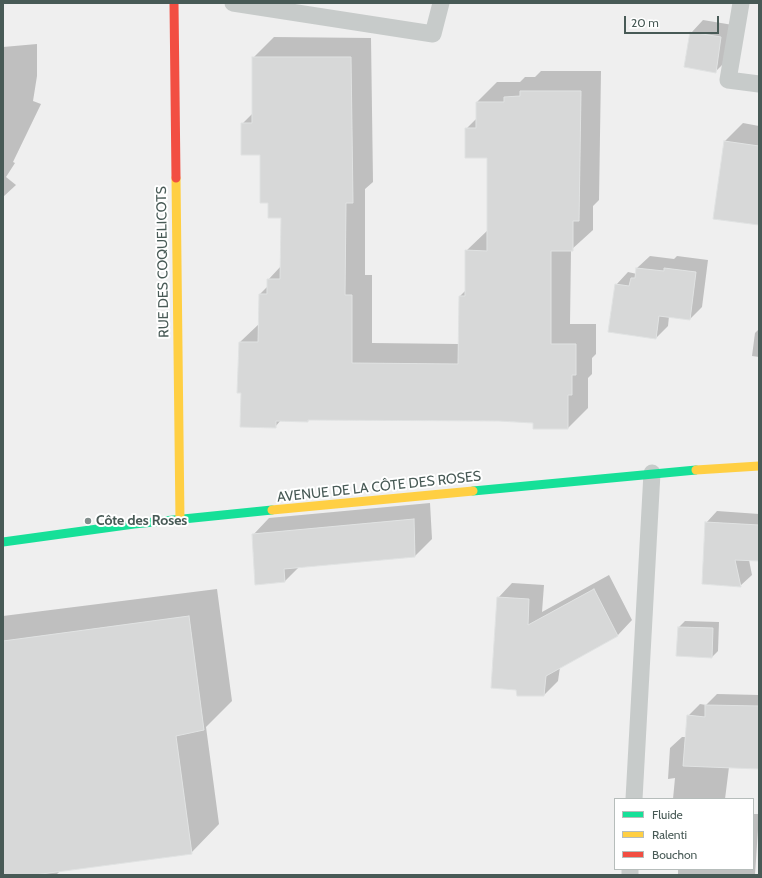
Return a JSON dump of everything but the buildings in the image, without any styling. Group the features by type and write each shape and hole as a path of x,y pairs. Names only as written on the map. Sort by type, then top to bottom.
{"street":[{"name":"RUE DES COQUELICOTS","path":"174,3 180,521"},
{"name":"AVENUE DE LA CÔTE DES ROSES","path":"3,542 134,524 180,521 652,473 759,466"}],"lane":[{"path":"233,3 433,34 441,3"},
{"path":"741,3 728,80 759,84"},
{"path":"634,798 652,473"}],"traffic: fast":[{"path":"473,491 696,470"},
{"path":"3,542 134,524 272,510"}],"traffic: slow":[{"path":"176,178 180,521"},
{"path":"696,470 759,466"},
{"path":"272,510 473,491"}],"traffic: jam":[{"path":"174,3 176,178"}],"place":[{"name":"Côte des Roses","path":"88,521"}]}
